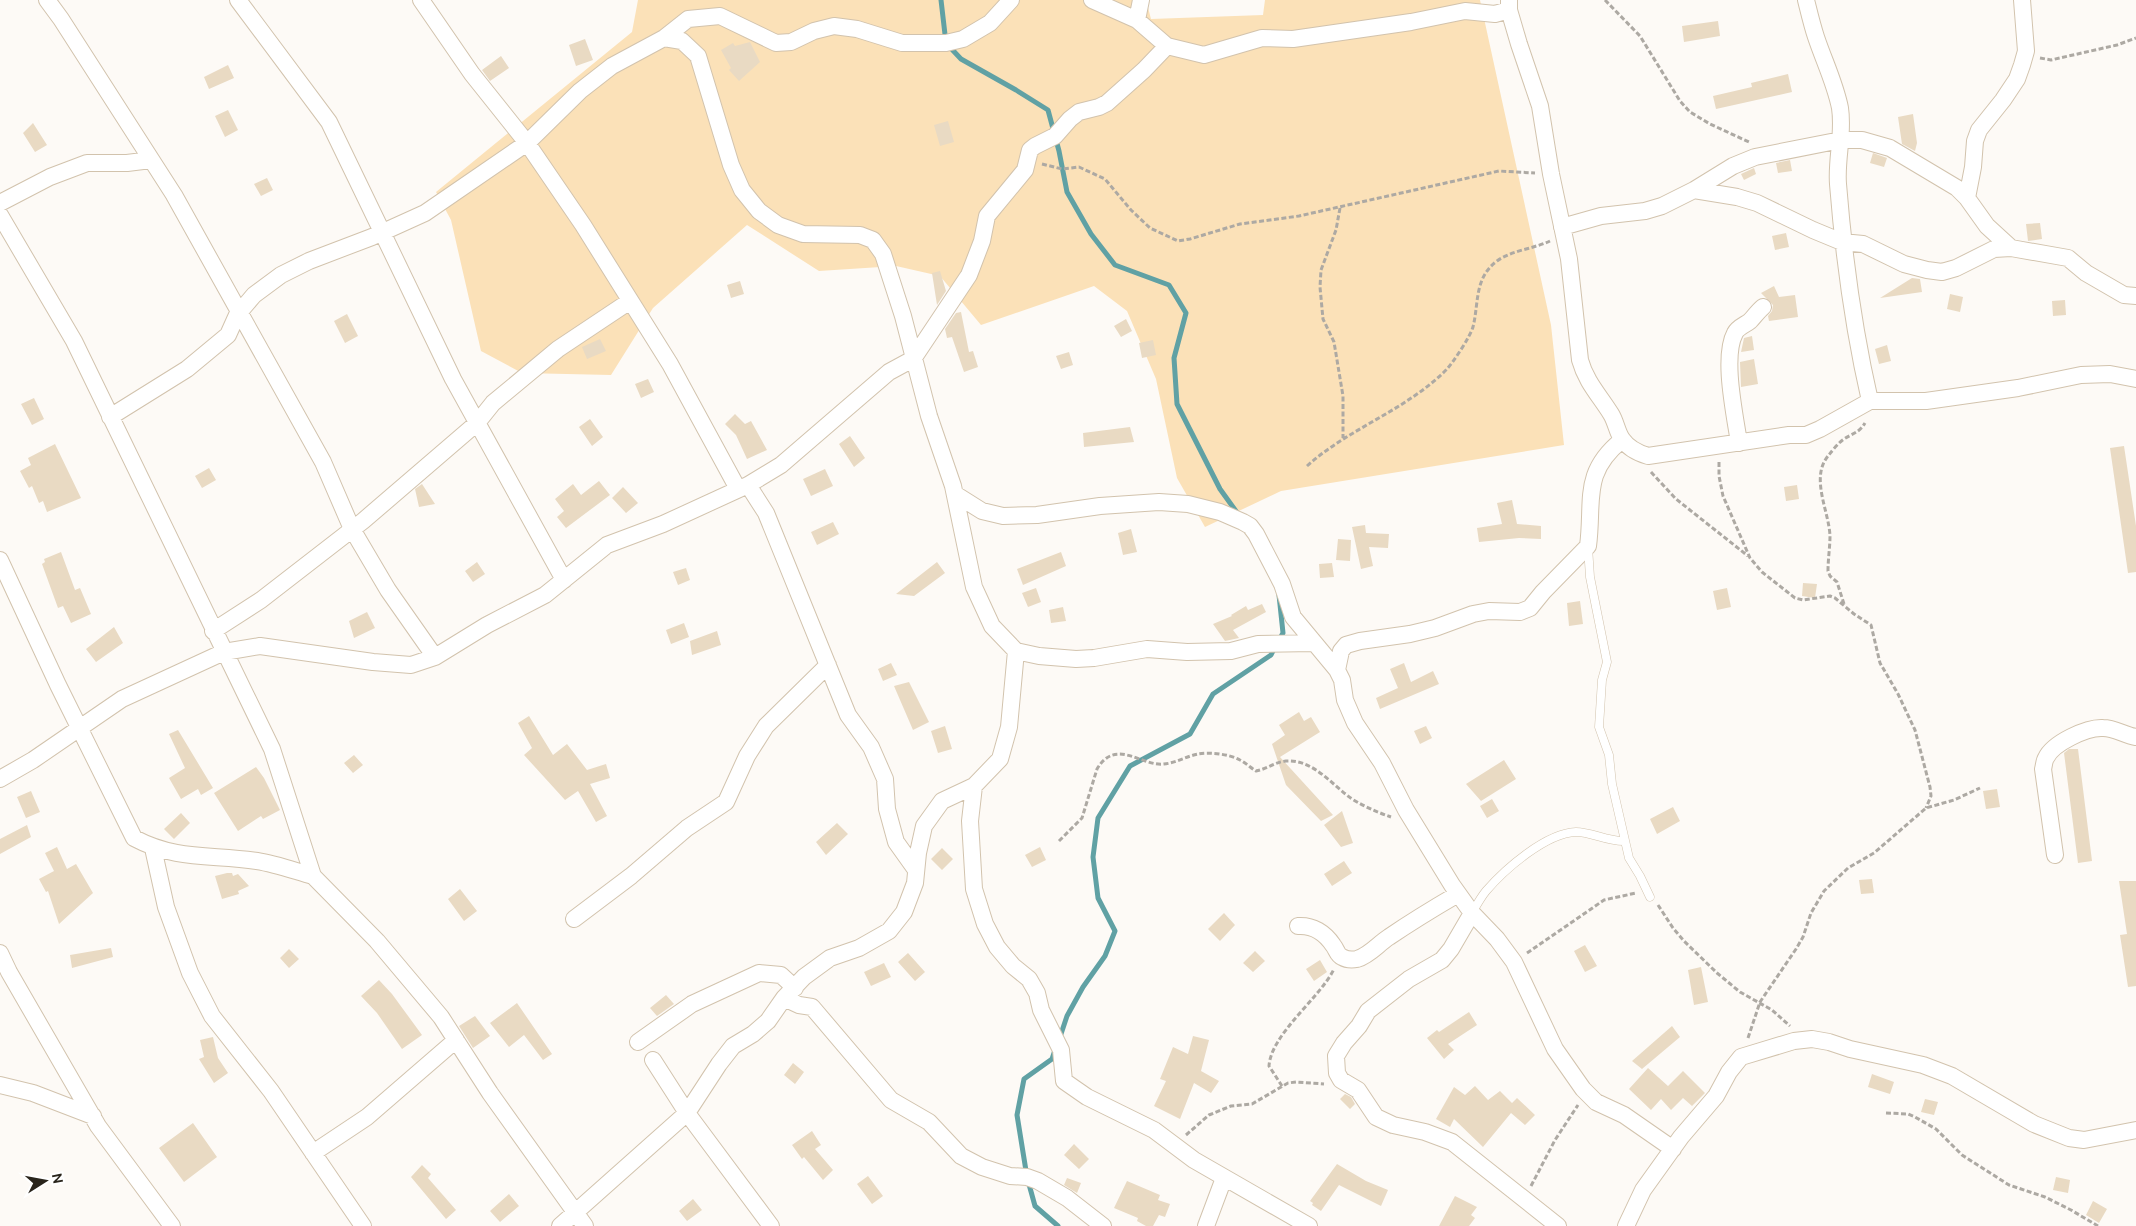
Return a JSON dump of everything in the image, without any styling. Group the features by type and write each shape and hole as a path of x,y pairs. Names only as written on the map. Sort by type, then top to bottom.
{"street":[{"path":"47,0 174,195 323,462 352,530 388,590 436,657"},
{"path":"238,0 329,122 453,379 564,580"},
{"path":"421,0 472,74 528,143 670,364 743,487 766,513 848,715 871,747 885,779 887,809 896,842 916,870"},
{"path":"110,417 187,369 228,335 239,312 254,294 281,275 335,250 382,233 440,204 528,143 580,91 612,66 664,38 688,19 720,16 776,43 791,42 814,31 834,26 857,29 902,43 946,43 963,39 990,23 1011,0"},
{"path":"1092,0 1137,20 1167,46 1204,54 1262,38 1293,39 1411,22 1465,11 1495,14 1509,5 1540,106 1563,231 1583,372 1611,415 1622,440 1636,452 1648,456 1789,435 1806,435 1872,401 1926,401 2018,388 2081,375 2110,374 2136,379"},
{"path":"1137,20 1141,0"},
{"path":"1806,0 1815,36 1832,78 1840,109 1841,140 1838,178 1842,242 1852,317 1872,401"},
{"path":"1967,198 1973,167 1975,141 1979,130 2004,100 2017,79 2026,51 2022,0"},
{"path":"664,38 682,41 698,56 731,165 742,190 759,211 778,225 803,234 860,235 873,240 882,254 902,316 929,416 955,494 974,587 992,626 1016,651 1039,656 1085,658 1147,649 1187,652 1231,651 1258,644 1313,643"},
{"path":"0,779 33,760 122,698 224,652 260,646 373,662 411,665 436,657 487,625 545,595 608,545 663,524 743,487 781,465 890,372 914,359 969,275 982,241 988,216 1025,170 1030,150 1055,136 1070,118 1079,112 1099,107 1114,98 1167,46"},
{"path":"1563,231 1601,216 1645,211 1662,206 1694,190 1733,166 1755,156 1841,140 1862,140 1890,148 1957,188 1967,198 1987,226 2010,248"},
{"path":"0,203 50,176 87,163 127,163 151,160"},
{"path":"1694,190 1758,203 1796,223 1842,242 1863,244 1904,264 1942,272 1956,268 1994,249 2010,248 2068,258 2086,273 2124,295 2136,296"},
{"path":"0,215 74,341 213,631 272,749 313,876 352,914 402,969 441,1017 490,1093 585,1226"},
{"path":"213,631 261,600 352,530 477,423 493,404 558,350 630,301"},
{"path":"1739,443 1730,381 1732,341 1736,330 1751,320 1763,307"},
{"path":"1337,670 1341,651 1346,645 1435,628 1473,614 1490,611 1520,612 1530,608 1588,546 1589,506 1592,486 1599,464 1609,451 1622,440"},
{"path":"955,494 982,511 1003,516 1037,515 1100,506 1160,502 1188,504 1220,512 1243,522 1256,534 1282,584 1293,617 1337,670 1342,680 1345,700 1355,724 1382,763 1417,827 1458,894 1514,962 1555,1049 1586,1092 1596,1102 1624,1115 1672,1149"},
{"path":"0,560 134,838 153,848 178,854 258,861 313,876"},
{"path":"560,1226 687,1113 718,1064 733,1046 753,1034 768,1021 804,977 830,958 859,948 889,931 904,912 915,883 918,854 924,826 942,801 974,786 1000,759 1009,728 1016,651"},
{"path":"574,919 631,876 687,828 726,802 747,756 766,726 828,665"},
{"path":"2055,855 2043,769 2045,759 2052,750 2064,741 2082,732 2100,727 2112,728 2136,737"},
{"path":"974,786 970,821 974,889 985,924 997,948 1012,966 1029,979 1037,992 1041,1010 1061,1050 1064,1081 1087,1096 1154,1130 1194,1160 1309,1226"},
{"path":"153,848 166,908 190,972 212,1016 271,1091 363,1226"},
{"path":"1298,926 1311,926 1321,932 1333,944 1339,956 1348,960 1369,953 1387,938 1458,894"},
{"path":"1472,913 1451,949 1442,960 1409,979 1375,1004 1336,1056 1337,1073 1349,1086 1358,1090 1376,1117 1393,1125 1425,1132 1452,1142 1558,1226"},
{"path":"0,953 9,972 98,1126 172,1226"},
{"path":"638,1042 692,1004 760,973 781,975 789,993 799,1005 812,1007 891,1100 929,1122 961,1156 982,1167 1010,1176 1026,1177 1038,1181 1067,1198 1103,1226"},
{"path":"1626,1226 1643,1190 1672,1149 1716,1096 1729,1072 1741,1057 1756,1051 1805,1040 1812,1039 1829,1042 1850,1049 1923,1065 1958,1080 2034,1124 2069,1138 2084,1140 2136,1130"},
{"path":"313,1153 367,1117 456,1040"},
{"path":"653,1060 687,1113 771,1226"},
{"path":"0,1085 33,1093 93,1116"},
{"path":"1206,1226 1224,1178"}],"lane":[{"path":"1588,546 1590,577 1607,662 1602,680 1599,727 1609,755 1612,784 1629,858 1650,898"},
{"path":"1472,913 1485,892 1503,873 1554,838 1577,832 1618,842 1625,841"}],"path":[{"path":"1605,0 1640,36 1680,101 1690,112 1710,124 1772,153"},
{"path":"2026,51 2044,60 2051,60 2117,45 2136,38"},
{"path":"1027,160 1062,169 1079,167 1105,179 1131,210 1150,228 1178,241 1190,240 1240,224 1340,208 1499,171 1551,174"},
{"path":"1340,208 1336,230 1321,270 1320,287 1323,319 1334,342 1342,396 1343,438"},
{"path":"1307,466 1343,438 1400,404 1447,368 1472,330 1480,283 1495,262 1506,256 1545,243 1563,231"},
{"path":"1844,605 1837,582 1830,576 1828,571 1830,533 1823,499 1821,473 1823,464 1828,456 1844,439 1861,430 1872,401"},
{"path":"1719,446 1719,476 1723,496 1750,558"},
{"path":"1636,452 1654,477 1676,499 1750,558 1762,572 1795,598 1803,600 1830,596 1871,625 1880,662 1915,730 1930,787 1931,796 1926,808"},
{"path":"1059,841 1082,818 1097,769 1101,762 1108,757 1128,754 1163,765 1198,754 1210,754 1240,760 1256,771 1287,761 1300,764 1316,770 1370,810 1417,827"},
{"path":"1741,1057 1760,1002 1803,937 1811,913 1824,890 1848,868 1874,853 1926,808 1954,800 1980,788"},
{"path":"1514,962 1604,900 1635,892 1650,898 1666,914 1673,928 1699,956 1740,992 1772,1010 1805,1040"},
{"path":"1282,1086 1269,1066 1274,1051 1286,1031 1330,976 1339,956"},
{"path":"1173,1144 1209,1115 1230,1106 1252,1104 1282,1086 1296,1082 1349,1086"},
{"path":"1525,1198 1555,1140 1586,1092"},
{"path":"1886,1113 1908,1114 1915,1117 1936,1129 1962,1155 2009,1185 2054,1201 2098,1226"}],"shaded area":[{"path":"638,0 1146,0 1151,19 1263,15 1265,0 1480,0 1551,325 1564,445 1281,491 1205,527 1177,478 1156,379 1127,311 1094,286 981,325 940,276 896,266 819,271 747,225 653,308 611,375 522,373 481,351 451,220 436,192 632,32"}],"building":[{"path":"1718,21 1720,36 1684,42 1682,26"},
{"path":"585,39 593,60 576,66 569,45"},
{"path":"750,42 760,62 739,81 729,70 731,68 721,50 733,43 735,46"},
{"path":"501,56 509,68 490,81 482,70"},
{"path":"228,65 234,78 209,89 204,77"},
{"path":"1788,74 1792,92 1716,109 1713,96 1752,87 1751,83"},
{"path":"228,110 238,130 225,137 215,116"},
{"path":"1913,114 1917,143 1915,151 1902,144 1898,117"},
{"path":"948,121 954,142 940,146 934,125"},
{"path":"33,123 47,145 35,152 23,133"},
{"path":"1873,153 1887,158 1884,167 1870,163"},
{"path":"1790,160 1792,171 1778,173 1776,163"},
{"path":"1754,168 1756,174 1744,180 1741,174"},
{"path":"267,178 273,190 261,196 254,184"},
{"path":"2040,223 2042,239 2028,241 2026,224"},
{"path":"1786,233 1789,247 1775,250 1772,236"},
{"path":"940,271 946,291 937,305 932,273"},
{"path":"1912,278 1920,279 1922,292 1880,298"},
{"path":"740,281 744,294 731,298 727,285"},
{"path":"1774,286 1779,297 1795,295 1798,317 1769,321 1768,316 1772,311 1773,305 1761,293"},
{"path":"1950,294 1963,297 1960,312 1947,309"},
{"path":"2065,300 2066,315 2053,316 2052,301"},
{"path":"961,312 969,352 973,351 978,367 964,372 952,337 947,338 945,329 956,313"},
{"path":"347,314 358,336 345,343 334,321"},
{"path":"1126,319 1132,331 1121,337 1114,326"},
{"path":"1752,336 1754,350 1741,352 1744,338"},
{"path":"600,339 606,351 587,359 582,347"},
{"path":"1153,340 1156,355 1142,358 1139,343"},
{"path":"1887,345 1891,361 1879,364 1875,349"},
{"path":"1069,352 1073,365 1061,369 1056,356"},
{"path":"1754,359 1758,384 1741,387 1740,362"},
{"path":"648,379 654,392 641,398 635,384"},
{"path":"34,398 44,419 32,425 21,404"},
{"path":"735,414 745,424 751,421 767,450 747,459 736,435 725,424"},
{"path":"590,419 603,437 592,446 579,427"},
{"path":"1130,427 1134,442 1084,447 1083,433"},
{"path":"850,436 865,458 854,467 839,444"},
{"path":"55,444 81,498 47,512 43,501 39,503 32,486 29,488 20,471 31,465 28,458"},
{"path":"2124,446 2136,526 2136,572 2128,573 2110,448"},
{"path":"209,468 216,480 202,488 195,476"},
{"path":"825,469 833,486 811,496 803,479"},
{"path":"599,481 610,495 566,528 557,517 564,511 555,499 573,484 581,495"},
{"path":"422,484 435,504 419,507 415,489"},
{"path":"1797,485 1799,499 1786,501 1784,487"},
{"path":"623,487 638,503 626,513 612,498"},
{"path":"1512,500 1517,524 1541,526 1541,539 1519,538 1479,542 1477,528 1502,524 1497,503"},
{"path":"833,522 839,534 817,545 811,532"},
{"path":"1365,525 1366,533 1389,534 1388,548 1369,547 1373,566 1361,569 1352,527"},
{"path":"1131,529 1137,552 1123,555 1118,533"},
{"path":"1338,539 1351,540 1350,561 1336,560"},
{"path":"61,552 75,590 80,588 91,614 71,623 63,606 58,608 42,564 45,562 44,559"},
{"path":"1061,552 1066,566 1023,585 1017,569"},
{"path":"477,562 485,574 473,582 465,571"},
{"path":"937,562 945,573 914,596 896,594"},
{"path":"1332,563 1334,577 1320,578 1319,564"},
{"path":"686,568 690,580 678,585 673,572"},
{"path":"1803,583 1817,584 1815,598 1802,596"},
{"path":"1036,588 1041,602 1028,607 1022,593"},
{"path":"1727,588 1731,607 1717,610 1713,591"},
{"path":"1580,601 1583,624 1569,626 1567,603"},
{"path":"1262,604 1266,612 1233,630 1239,638 1225,641 1213,624 1232,616 1246,606 1248,610"},
{"path":"1063,607 1066,621 1051,623 1049,610"},
{"path":"367,612 375,628 354,638 349,621"},
{"path":"684,623 689,637 671,644 666,630"},
{"path":"114,627 123,643 96,662 86,649"},
{"path":"717,631 721,645 692,655 690,641"},
{"path":"891,663 897,675 883,681 878,669"},
{"path":"1404,663 1411,682 1433,671 1439,684 1380,709 1376,698 1398,688 1390,669"},
{"path":"909,682 929,722 913,730 894,686"},
{"path":"1299,712 1304,721 1311,717 1320,732 1280,757 1333,815 1321,821 1286,785 1272,744 1285,735 1279,725"},
{"path":"529,716 553,755 567,744 587,770 606,764 610,778 590,784 607,816 596,822 578,791 565,800 524,755 532,748 518,723"},
{"path":"945,726 952,749 938,753 931,731"},
{"path":"1426,726 1432,738 1420,744 1414,731"},
{"path":"178,730 213,788 201,795 198,789 181,799 169,778 185,768 169,734"},
{"path":"2069,749 2078,749 2092,861 2078,863 2064,753"},
{"path":"354,755 363,765 353,773 344,763"},
{"path":"1504,760 1516,779 1481,801 1466,784"},
{"path":"256,767 264,778 280,810 263,819 261,816 238,831 214,793"},
{"path":"1997,789 2000,807 1986,809 1983,791"},
{"path":"31,791 40,812 26,818 17,797"},
{"path":"1492,799 1499,811 1487,818 1480,806"},
{"path":"1673,807 1680,821 1657,834 1650,819"},
{"path":"1342,811 1353,843 1341,847 1324,825"},
{"path":"181,813 190,823 174,839 164,829"},
{"path":"837,823 848,834 826,855 816,842"},
{"path":"27,825 31,837 0,854 0,839"},
{"path":"57,847 67,869 76,864 93,893 59,924 48,891 46,892 39,879 54,871 45,853"},
{"path":"1040,847 1046,860 1032,867 1025,855"},
{"path":"942,848 953,859 942,870 931,859"},
{"path":"1344,861 1352,873 1332,886 1324,874"},
{"path":"232,873 233,876 238,874 249,886 238,891 239,894 222,899 215,876"},
{"path":"1872,879 1874,893 1861,894 1859,880"},
{"path":"2119,881 2136,881 2136,986 2128,987 2120,935 2127,934"},
{"path":"460,889 477,911 464,921 448,899"},
{"path":"1224,913 1235,925 1220,941 1208,929"},
{"path":"1585,945 1597,966 1585,972 1574,951"},
{"path":"111,948 113,957 72,968 70,955"},
{"path":"289,949 299,959 289,968 280,958"},
{"path":"1255,951 1265,961 1253,972 1243,963"},
{"path":"908,953 925,972 915,981 898,962"},
{"path":"1320,960 1327,972 1314,981 1306,969"},
{"path":"884,963 891,977 871,986 864,972"},
{"path":"1701,967 1708,1002 1694,1005 1688,970"},
{"path":"379,980 392,994 422,1035 402,1049 377,1013 361,996"},
{"path":"666,995 674,1004 657,1016 650,1008"},
{"path":"517,1003 552,1054 543,1060 524,1035 509,1047 490,1023"},
{"path":"1469,1012 1477,1025 1448,1044 1454,1050 1444,1059 1427,1038 1437,1030 1439,1032"},
{"path":"475,1016 490,1036 473,1048 459,1026"},
{"path":"1672,1026 1680,1037 1642,1069 1632,1061"},
{"path":"1193,1036 1209,1040 1201,1071 1219,1081 1211,1093 1194,1083 1180,1119 1154,1106 1166,1081 1160,1079 1173,1047 1188,1054"},
{"path":"213,1037 218,1058 228,1073 214,1083 199,1059 204,1057 200,1040"},
{"path":"793,1063 804,1072 795,1084 784,1075"},
{"path":"1648,1068 1668,1086 1683,1071 1705,1093 1692,1106 1683,1098 1671,1110 1661,1099 1651,1110 1629,1089"},
{"path":"1872,1074 1894,1082 1890,1094 1868,1087"},
{"path":"1475,1086 1488,1100 1500,1091 1512,1103 1517,1098 1535,1115 1525,1125 1511,1113 1483,1147 1454,1119 1450,1127 1436,1119 1454,1087 1465,1095"},
{"path":"1345,1094 1351,1097 1355,1104 1350,1109 1340,1099"},
{"path":"1925,1099 1938,1102 1934,1115 1921,1112"},
{"path":"193,1123 217,1157 184,1182 159,1148"},
{"path":"812,1131 821,1145 815,1149 833,1170 823,1180 804,1157 802,1159 792,1145"},
{"path":"1074,1144 1089,1159 1079,1169 1064,1155"},
{"path":"1337,1164 1366,1181 1388,1190 1381,1206 1339,1185 1321,1211 1312,1205 1313,1203 1310,1201"},
{"path":"422,1165 431,1174 428,1178 456,1210 446,1219 411,1177"},
{"path":"868,1176 883,1196 872,1204 857,1184"},
{"path":"2056,1177 2070,1180 2068,1193 2053,1190"},
{"path":"1067,1178 1081,1183 1077,1193 1064,1185"},
{"path":"1127,1181 1160,1195 1158,1200 1170,1204 1165,1217 1159,1215 1153,1226 1146,1226 1137,1221 1138,1218 1114,1208"},
{"path":"509,1194 519,1206 500,1222 490,1211"},
{"path":"1455,1196 1477,1207 1471,1215 1475,1218 1469,1226 1439,1226"},
{"path":"693,1199 702,1210 687,1221 679,1211"},
{"path":"2093,1201 2107,1209 2099,1223 2086,1215"}],"waterway":[{"path":"941,0 946,43 961,59 1048,110 1067,192 1091,234 1115,265 1169,285 1186,313 1174,358 1177,404 1220,489 1238,514"},
{"path":"1279,595 1283,633 1279,640"},
{"path":"1060,1037 1067,1016 1083,987 1105,956 1115,931 1098,898 1093,857 1098,818 1130,766 1190,734 1213,694 1271,655 1275,647"},
{"path":"1055,1050 1052,1059 1024,1079 1017,1115 1027,1177 1035,1206 1058,1226"}]}
